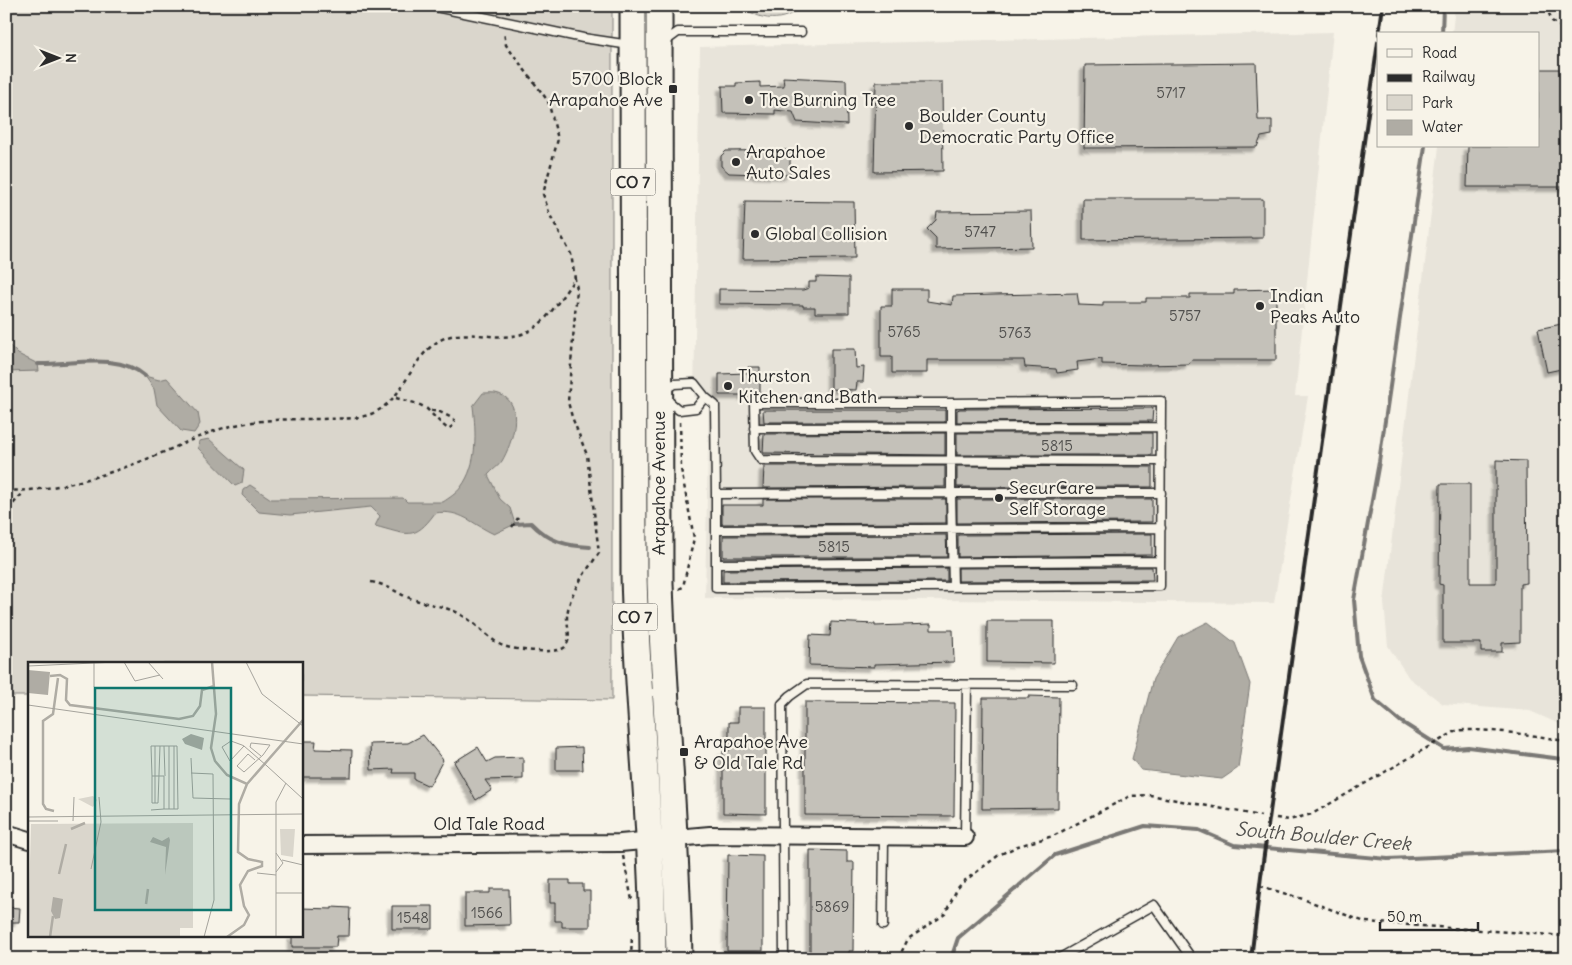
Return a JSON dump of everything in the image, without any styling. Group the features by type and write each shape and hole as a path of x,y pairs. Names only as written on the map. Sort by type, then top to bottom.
{"main road":[{"name":"Arapahoe Avenue","path":"632,6 646,45"},
{"name":"Arapahoe Avenue","path":"653,959 650,840 635,616 646,394 646,45 659,6"},
{"name":"Arapahoe Avenue","path":"646,394 676,838 679,959"}],"street":[{"path":"6,833 28,840"},
{"name":"Old Tale Road","path":"302,845 620,843 710,835 884,838 965,837"}],"lane":[{"path":"431,6 583,38 646,45 678,32 801,32"},
{"path":"646,394 674,384 694,383 705,397 715,405 716,588 1160,586 1161,528 1161,493 1161,461 1161,402 754,403 755,451 761,460 1161,461"},
{"path":"646,394 679,410 696,408 705,397"},
{"path":"951,403 953,587"},
{"path":"754,428 1161,428"},
{"path":"716,494 1161,493"},
{"path":"716,530 1161,528"},
{"path":"716,564 1160,562"},
{"path":"784,959 782,704 790,696 807,684 1073,685"},
{"path":"965,837 967,685"},
{"path":"883,925 884,838"},
{"path":"1058,959 1154,905 1192,959"}],"path":[{"path":"1546,6 1552,22 1566,31"},
{"path":"371,582 386,584 411,598 455,611 468,618 500,645 509,648 558,652 565,647 569,640 567,616 573,592 599,553 587,455 568,402 576,289 575,279 571,254 550,215 543,194 558,139 548,101 506,45 503,21"},
{"path":"6,490 24,492 69,484 133,463 208,432 272,419 356,418 371,414 396,398 414,366 433,345 449,336 468,334 511,338 522,334 542,321 575,279"},
{"path":"396,398 417,404 427,410 435,420 448,430 454,425 454,419 440,412 427,410"},
{"path":"679,410 681,469 694,538 683,587 680,588"},
{"path":"6,506 12,505 24,492"},
{"path":"512,528 518,518"},
{"path":"1276,818 1289,820 1312,814 1456,731 1470,729 1537,736 1566,742"},
{"path":"898,959 908,939 945,914 957,889 963,882 999,855 1018,846 1053,836 1130,796 1150,795 1261,816"},
{"path":"620,843 633,904"},
{"path":"1260,886 1303,899 1365,922 1566,936"},
{"path":"631,959 632,933"}],"shaded area":[{"path":"1455,6 1566,6 1566,727 1530,711 1443,704 1409,678 1388,646 1384,603 1439,148 1540,148 1540,32 1452,32"},
{"path":"1333,32 1295,396 1308,396 1274,603 705,598 709,397 694,397 700,47"}],"green space":[{"path":"6,6 612,6 612,700 302,696 302,662 28,662 28,696 6,696"},
{"path":"742,6 801,6 787,16 772,18 756,15"}],"water":[{"path":"6,342 18,354 38,364 39,371 6,372"},
{"path":"145,376 159,380 167,378 198,413 200,424 194,433 181,431 157,405 154,389"},
{"path":"483,393 497,393 507,399 512,406 514,415 513,435 510,445 501,463 488,475 500,499 510,508 515,524 494,534 466,518 452,513 435,513 428,522 415,532 403,533 375,526 380,516 371,507 290,515 259,512 242,495 243,490 250,485 271,499 403,498 407,502 443,502 459,489 467,478 473,458 475,437 473,406"},
{"path":"209,439 244,470 242,483 235,486 198,448 199,441"},
{"path":"1208,622 1235,643 1250,684 1238,768 1222,779 1141,770 1132,759 1153,679 1178,637"}],"building":[{"path":"1256,63 1258,120 1272,120 1272,135 1261,137 1257,147 1084,148 1085,65"},
{"path":"1540,69 1566,69 1566,187 1467,187 1468,148 1540,148"},
{"path":"783,77 846,80 847,125 797,122 793,112 775,110 775,114 723,113 722,86 736,86 736,83 760,82 760,87 784,86"},
{"name":"Boulder County Democratic Party Office","path":"876,82 942,82 943,171 874,172"},
{"path":"790,150 790,175 729,173 721,166 721,156 726,151"},
{"path":"1083,199 1263,199 1263,238 1083,240"},
{"path":"745,201 854,202 855,258 743,259"},
{"path":"1031,211 1032,247 936,249 936,238 927,229 936,220 937,212"},
{"path":"816,277 849,278 849,313 815,313 815,307 803,307 803,305 719,304 719,289 803,290 809,288 809,282 816,282"},
{"path":"892,289 927,289 927,301 952,305 953,296 1077,293 1079,305 1103,306 1103,302 1146,302 1146,298 1190,298 1190,294 1234,294 1234,290 1276,289 1276,360 1191,360 1189,364 1145,365 1102,364 1102,359 1077,362 1078,370 1057,373 1056,369 1025,367 1024,360 927,360 927,373 892,373 892,357 881,357 881,306 892,306"},
{"path":"1566,323 1566,368 1547,372 1538,329"},
{"path":"831,349 855,349 856,368 864,367 863,382 857,382 856,390 831,389"},
{"path":"748,367 760,367 760,395 719,395 719,374 748,373"},
{"path":"1153,408 1152,421 957,422 957,410 960,409"},
{"path":"763,410 945,410 945,422 764,422"},
{"path":"945,433 945,455 763,453 764,434"},
{"path":"957,433 1152,433 1152,455 957,455"},
{"path":"1496,460 1526,461 1527,583 1520,584 1520,642 1502,643 1502,652 1481,652 1481,643 1443,643 1443,585 1439,584 1440,484 1470,484 1470,583 1496,583"},
{"path":"764,466 945,466 945,487 763,488"},
{"path":"957,466 1152,467 1152,487 957,487"},
{"path":"763,499 946,499 946,523 722,524 722,505 763,505"},
{"path":"957,499 1152,499 1152,522 957,523"},
{"path":"1152,534 1152,555 958,557 958,535"},
{"path":"946,535 947,557 723,557 723,536"},
{"path":"1152,567 1153,580 958,581 958,568"},
{"path":"947,568 947,581 723,582 723,570"},
{"path":"987,621 1054,621 1054,663 987,662"},
{"path":"831,622 875,624 875,626 931,624 931,630 953,630 954,662 874,664 874,667 809,665 810,635 830,636"},
{"path":"1029,696 1059,697 1058,808 982,809 983,698 1029,698"},
{"path":"805,702 955,703 954,816 805,815"},
{"path":"738,707 766,707 766,814 723,813 723,751 729,751 729,722 738,722"},
{"path":"423,735 443,760 429,786 414,779 414,773 393,773 394,769 371,770 370,744 408,743"},
{"path":"302,741 316,741 315,749 352,750 351,777 302,777"},
{"path":"478,747 487,762 495,758 523,757 523,779 485,780 492,790 476,800 454,762"},
{"path":"582,747 583,770 556,770 556,748"},
{"path":"810,850 847,851 847,862 854,862 853,951 849,951 849,959 810,959"},
{"path":"728,855 763,856 763,951 727,951"},
{"path":"550,880 570,880 570,884 583,884 583,891 590,891 590,927 562,927 562,921 555,921 555,903 550,903"},
{"path":"490,889 509,889 510,925 465,926 465,893 490,893"},
{"path":"392,906 433,906 433,929 392,929"},
{"path":"6,907 20,908 19,922 6,922"},
{"path":"332,907 350,908 349,936 337,936 336,947 292,947 292,938 302,938 302,908 332,909"}],"waterway":[{"path":"1442,32 1443,6"},
{"path":"1425,148 1379,462 1354,600 1359,656 1375,700 1400,721 1444,749 1468,747 1562,759 1566,769"},
{"path":"38,364 108,362 122,364 145,376"},
{"path":"515,524 531,523 544,534 565,544 590,547"},
{"name":"South Boulder Creek","path":"951,959 958,938 1055,855 1145,826 1199,830 1234,845 1388,859 1566,851"}],"railway":[{"path":"1379,32 1383,6"},
{"path":"1251,959 1377,49"}],"place":[{"name":"5700 Block Arapahoe Ave","path":"673,89"},
{"name":"The Burning Tree","path":"749,100"},
{"name":"Boulder County Democratic Party Office","path":"909,126"},
{"name":"Arapahoe Auto Sales","path":"736,162"},
{"name":"Global Collision","path":"755,234"},
{"name":"Indian Peaks Auto","path":"1260,306"},
{"name":"Thurston Kitchen and Bath","path":"728,386"},
{"name":"SecurCare Self Storage","path":"999,498"},
{"name":"Arapahoe Ave & Old Tale Rd","path":"684,752"}]}
